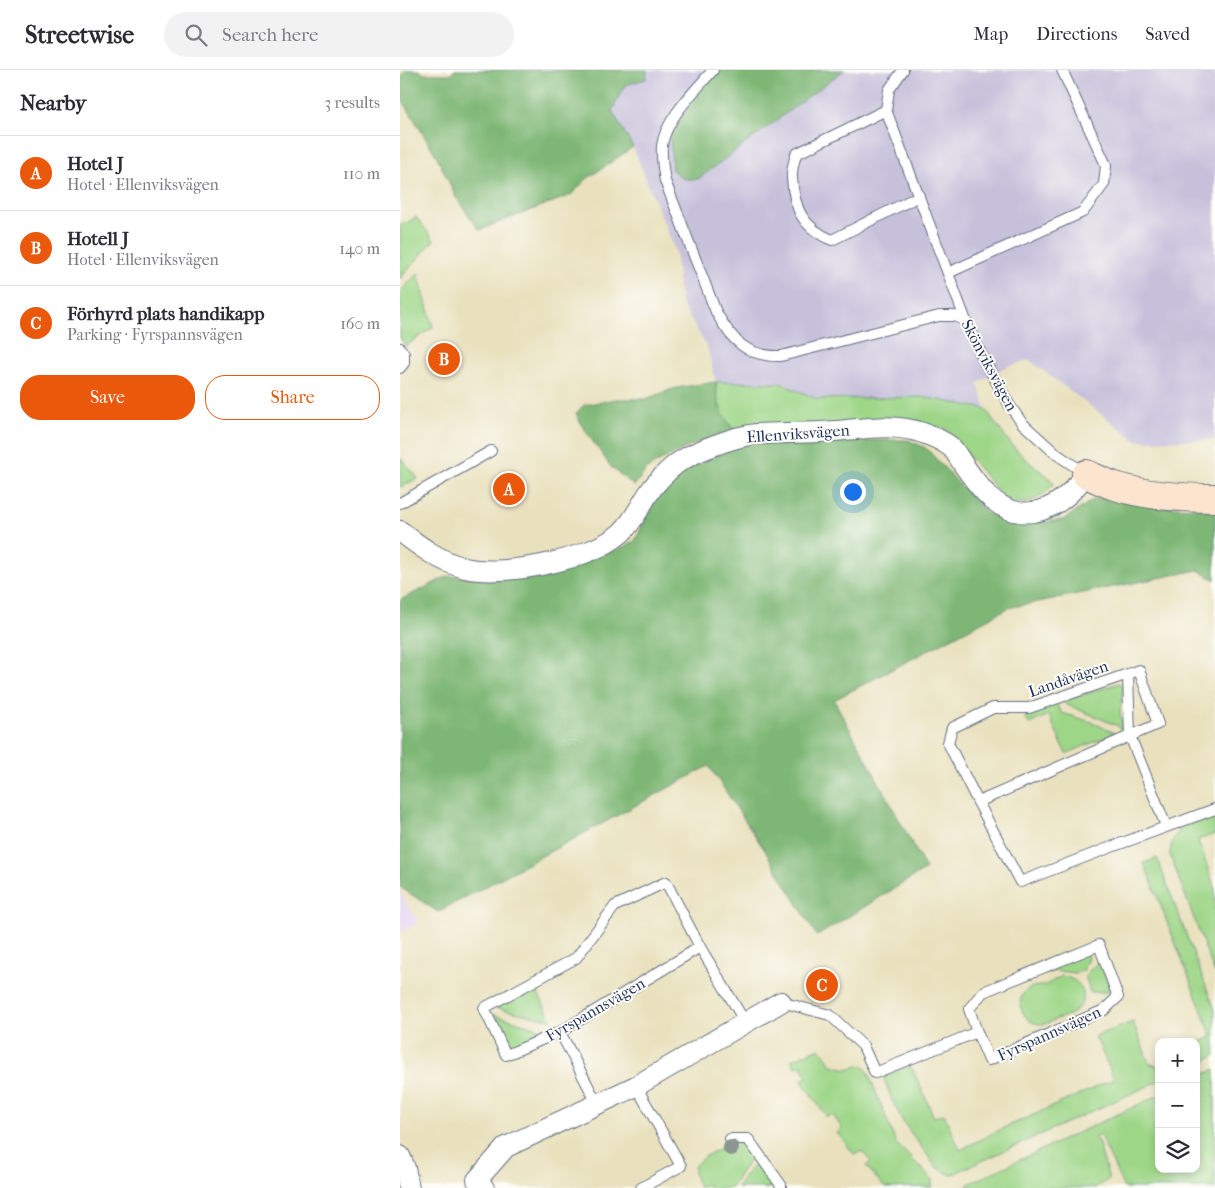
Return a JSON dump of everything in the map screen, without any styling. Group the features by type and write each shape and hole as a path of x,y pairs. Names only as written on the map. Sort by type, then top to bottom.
{"street":[{"name":"Ellenviksvägen","path":"400,531 434,555 466,568 500,569 561,561 587,552 619,534 633,521 652,488 675,464 692,455 731,440 754,434 821,432 867,428 900,428 921,432 952,448 982,490 992,500 1006,510 1024,514 1042,511 1055,504 1075,489 1086,474"},
{"name":"Skönviksvägen","path":"1086,474 1116,486 1139,491 1169,496 1215,498"},
{"name":"Fyrspannsvägen","path":"484,1188 478,1180 506,1147 636,1086 781,1002"},
{"path":"400,1156 405,1168 409,1188"}],"lane":[{"path":"713,70 671,120 662,145 662,164 665,181 716,312 724,327 734,339 756,354 782,356 939,316 955,316 966,321"},
{"path":"903,70 889,90 886,110 796,154 791,176 796,204 804,222 818,234 832,240 919,196"},
{"path":"948,273 1082,212 1104,184 1106,165 1062,70"},
{"name":"Skönviksvägen","path":"886,110 966,321 1010,406 1022,423 1055,454 1086,474"},
{"path":"400,348 404,354 404,363 400,368"},
{"path":"400,503 492,451"},
{"path":"978,802 1158,724 1140,670 1128,674"},
{"name":"Landåvägen","path":"1166,826 1130,736 1128,674 1029,708 993,708 952,728 948,743 1020,882 1215,809"},
{"name":"Fyrspannsvägen","path":"700,947 560,1032 506,1055 484,1008 576,958 615,906 666,882 700,947 745,1022"},
{"name":"Fyrspannsvägen","path":"1099,945 1118,997 1104,1010 989,1060 977,1032 969,1009 983,992 1099,945"},
{"name":"Fyrspannsvägen","path":"781,1002 830,1015 863,1046 875,1073 977,1032"},
{"path":"560,1032 597,1103"},
{"path":"636,1086 681,1166 641,1188"},
{"path":"730,1139 748,1139 782,1185 781,1188"}],"shaded area":[{"path":"586,70 1215,70 1215,440 1137,441 1029,360 1003,368 978,383 986,409 923,397 817,399 780,383 716,382 707,347 681,303 675,250 633,147"},
{"path":"400,894 418,923 400,932"}],"green space":[{"path":"406,70 419,70 424,74 450,74 455,70 647,70 646,79 625,85 612,111 633,147 588,178 571,195 479,230 456,197 437,157 400,96 400,77"},
{"path":"718,70 844,70 698,179 684,179 672,170 670,135 696,96"},
{"path":"416,217 434,240 400,279 400,224"},
{"path":"418,273 433,327 406,346 400,338 400,292"},
{"path":"716,382 780,383 817,399 923,397 986,409 1016,449 1031,464 1049,477 1054,484 1045,493 1028,503 1010,502 997,490 947,430 917,421 734,430 720,408"},
{"path":"716,382 720,408 734,430 669,456 649,468 634,486 611,467 582,426 576,413 584,405 615,399 645,399 676,388"},
{"path":"908,440 926,448 986,513 1016,524 1063,520 1096,498 1173,507 1215,509 1215,580 1198,570 1008,608 834,700 926,869 817,936 764,849 709,766 438,912 400,887 400,600 448,576 502,579 540,575 617,550 635,541 661,487 697,465 741,445"},
{"path":"400,458 418,478 401,487 400,486"},
{"path":"1119,683 1123,686 1120,712 1124,734 1118,726 1065,704 1064,701"},
{"path":"1056,703 1062,713 1092,722 1115,733 1066,754 1049,715 1029,724 1025,717 1032,710"},
{"path":"1215,815 1215,834 1198,840 1215,889 1215,974 1170,855 1174,838 1184,827"},
{"path":"1157,858 1215,1010 1215,1056 1200,1063 1200,1042 1212,1037 1144,863"},
{"path":"1087,953 1088,958 1083,971 1075,973 1056,971 1043,973 1065,962"},
{"path":"1100,960 1111,992 1090,992 1085,975"},
{"path":"1062,976 1074,981 1082,989 1083,1000 1080,1006 1071,1014 1046,1023 1039,1024 1029,1019 1020,1005 1023,995 1029,988 1043,986"},
{"path":"534,986 552,1020 496,1008 494,1003"},
{"path":"492,1014 548,1031 509,1048"},
{"path":"1133,1022 1149,1063 1155,1065 1155,1083 951,1175 936,1167 903,1122 883,1076 907,1067 912,1068 934,1117 944,1114 960,1150 995,1132 1114,1079 1095,1036"},
{"path":"820,1048 832,1065 847,1069 863,1065 868,1072 896,1143 932,1179 932,1187 885,1188 866,1166 871,1161 861,1151 855,1155 837,1133 842,1128 832,1114 827,1117 801,1080 807,1077 802,1065 795,1067 791,1060"},
{"path":"1215,1069 1215,1188 1124,1188 1100,1135 1094,1138 1098,1141 1109,1179 1095,1188 968,1188 968,1184 1155,1097 1155,1173 1200,1173 1200,1090 1203,1088 1200,1076"},
{"path":"731,1143 746,1145 754,1156 742,1170 731,1188 710,1188 709,1185 699,1188 694,1173 696,1165 710,1154"},
{"path":"757,1162 771,1180 770,1188 737,1188 747,1172"}],"place":[{"name":"Hotell J","path":"444,359"},
{"name":"Hotel J","path":"509,489"},
{"name":"Förhyrd plats handikapp","path":"822,985"}]}
